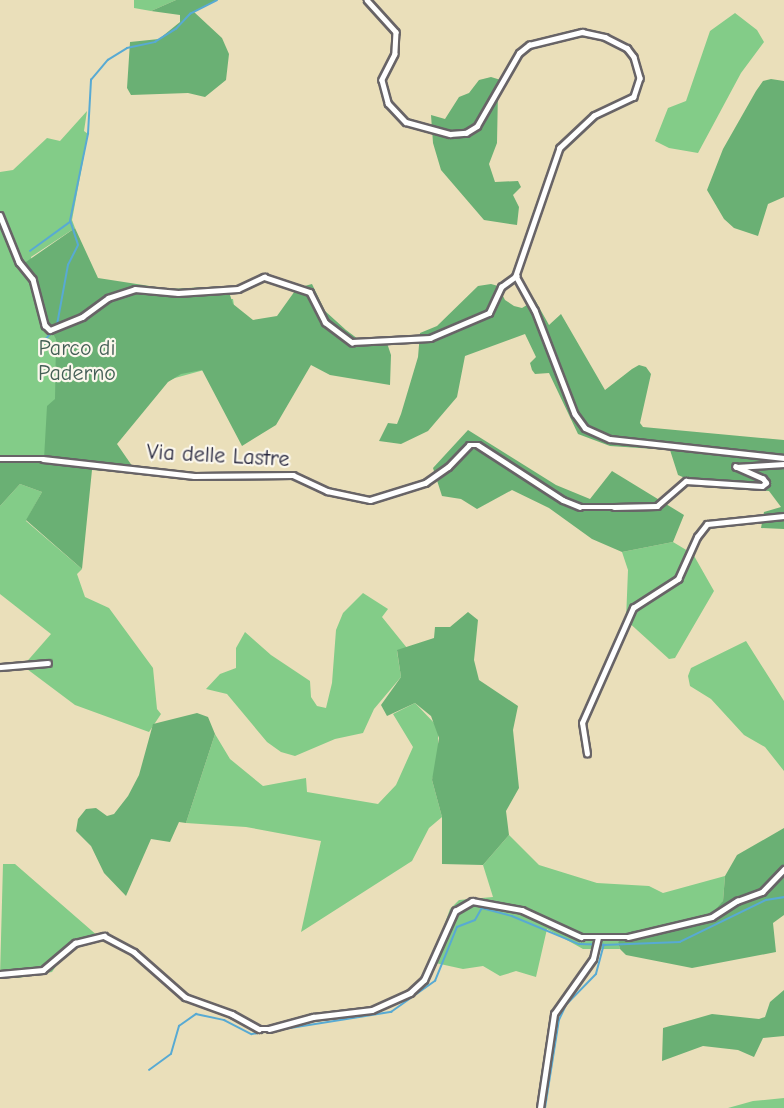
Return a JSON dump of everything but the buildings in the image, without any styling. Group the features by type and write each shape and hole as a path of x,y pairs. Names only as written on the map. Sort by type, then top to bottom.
{"street":[{"path":"0,215 19,262 33,279 45,325 53,330 108,298 135,289 178,293 238,289 264,277 310,292 325,322 352,342 430,338 489,313 501,287 516,276 560,148 594,116 634,97 640,78 634,57 627,48 605,37 582,32 529,45 519,53 477,126 466,133 450,134 406,122 388,103 382,80 395,54 396,32 367,0"},
{"path":"516,276 535,310 575,414 585,428 610,439 784,458"},
{"name":"Via delle Lastre","path":"0,459 43,459 194,476 293,475 327,491 370,500 425,483 448,467 469,445 478,445 562,500 580,507 657,506 686,481 762,486 766,483 764,479 737,471 736,467 784,464"},
{"path":"588,754 582,723 633,608 678,579 707,524 784,516"},
{"path":"0,667 48,663"},
{"path":"0,974 43,970 75,943 104,936 134,952 185,997 232,1014 259,1029 269,1029 313,1017 372,1010 410,993 424,980 455,911 472,901 522,910 597,943 697,923 760,893 784,869"},
{"path":"540,1108 554,1014 593,958 597,943"}],"green space":[{"path":"134,0 176,0 151,11 134,8"},
{"path":"176,0 217,0 194,12 222,38 229,54 226,80 205,97 188,93 131,95 127,88 130,42 159,39 180,22 180,15 151,11"},
{"path":"735,13 757,30 764,42 741,73 698,153 669,148 655,141 668,108 686,101 710,31"},
{"path":"491,77 504,81 498,91 497,143 489,164 495,182 518,181 521,187 513,195 519,207 517,225 484,220 441,170 433,143 431,115 445,119 459,97 469,93 479,80"},
{"path":"771,79 784,81 784,197 768,204 758,236 734,228 724,219 707,190 723,149 756,91 763,81"},
{"name":"Parco di Paderno","path":"87,111 84,131 88,134 72,220 75,228 31,257 43,316 136,365 221,299 233,299 240,343 204,370 175,378 66,428 44,459 0,455 0,172 13,170 47,138 60,141"},
{"path":"75,228 98,278 169,289 227,286 233,304 253,320 277,316 297,288 312,284 325,311 358,339 385,337 391,355 390,385 330,375 311,365 276,425 242,446 202,370 181,374 168,382 117,444 137,473 92,470 82,569 26,520 42,492 20,484 0,506 0,455 44,459 47,406 55,399 56,339 43,316 38,290 23,264"},
{"path":"491,284 498,286 505,300 514,306 522,308 535,300 549,325 561,314 605,390 639,365 646,367 651,374 640,423 643,427 784,440 784,529 761,528 764,512 781,507 769,491 706,487 678,475 670,450 610,446 578,434 549,373 535,374 532,370 530,363 536,357 525,334 465,356 457,397 428,431 401,444 379,441 388,423 397,424 401,414 418,357 420,333 437,326 478,286"},
{"path":"468,430 556,485 590,499 612,471 684,515 673,542 622,552 592,539 549,508 512,490 477,509 461,499 442,496 433,468"},
{"path":"20,484 42,492 26,521 82,569 77,574 85,597 109,608 153,668 157,709 161,714 149,732 75,705 23,666 51,634 0,594 0,506"},
{"path":"673,542 693,554 714,591 675,658 669,659 626,620 628,570 622,552"},
{"path":"363,593 388,609 382,617 407,648 397,651 401,677 374,709 363,733 335,739 295,756 281,752 267,742 227,694 206,689 220,674 236,668 236,648 245,632 271,655 310,681 311,697 317,706 326,708 332,683 336,630 343,613"},
{"path":"468,612 478,620 474,660 479,680 518,706 513,730 519,788 506,811 509,835 483,865 442,864 442,817 432,780 439,738 431,716 415,703 387,716 381,705 401,677 397,650 434,638 435,627 450,627"},
{"path":"746,641 784,701 784,771 765,747 744,735 711,699 690,686 688,676 691,668"},
{"path":"415,703 438,727 438,761 432,780 442,817 429,828 412,861 301,932 321,841 246,827 186,823 215,734 230,759 263,786 306,778 307,792 378,804 396,785 413,747 393,714"},
{"path":"197,713 208,717 215,734 186,823 179,822 170,842 151,839 126,896 104,873 91,846 76,831 78,819 86,809 96,808 107,816 114,814 128,796 139,775 153,724"},
{"path":"784,828 784,915 773,923 776,952 692,968 626,955 620,949 618,942 632,931 689,925 710,916 723,901 725,876 737,855"},
{"path":"509,835 539,865 597,883 649,886 663,893 725,876 723,901 720,909 700,921 618,942 620,949 583,949 547,929 536,977 516,971 500,976 483,966 463,969 431,962 450,909 459,900 493,897 483,865"},
{"path":"3,864 15,864 99,937 84,941 63,956 52,972 18,978 0,976"},
{"path":"784,990 784,1036 763,1038 754,1057 738,1050 703,1046 662,1061 663,1028 712,1014 759,1019 765,1017 770,1002"},
{"path":"784,1098 784,1108 728,1108 753,1101"}],"waterway":[{"path":"57,325 68,265 78,245 70,221 88,134 91,80 108,60 127,48 155,42 176,29 190,14 217,0"},
{"path":"30,251 70,222"},
{"path":"47,349 46,339 53,331"},
{"path":"149,1070 171,1054 179,1026 196,1014 224,1020 252,1034 391,1012 435,981 457,927 475,920 482,908 512,916 579,944 603,945 680,942 766,900 784,897"},
{"path":"545,1108 559,1020 566,1005 596,974 604,945"}]}
